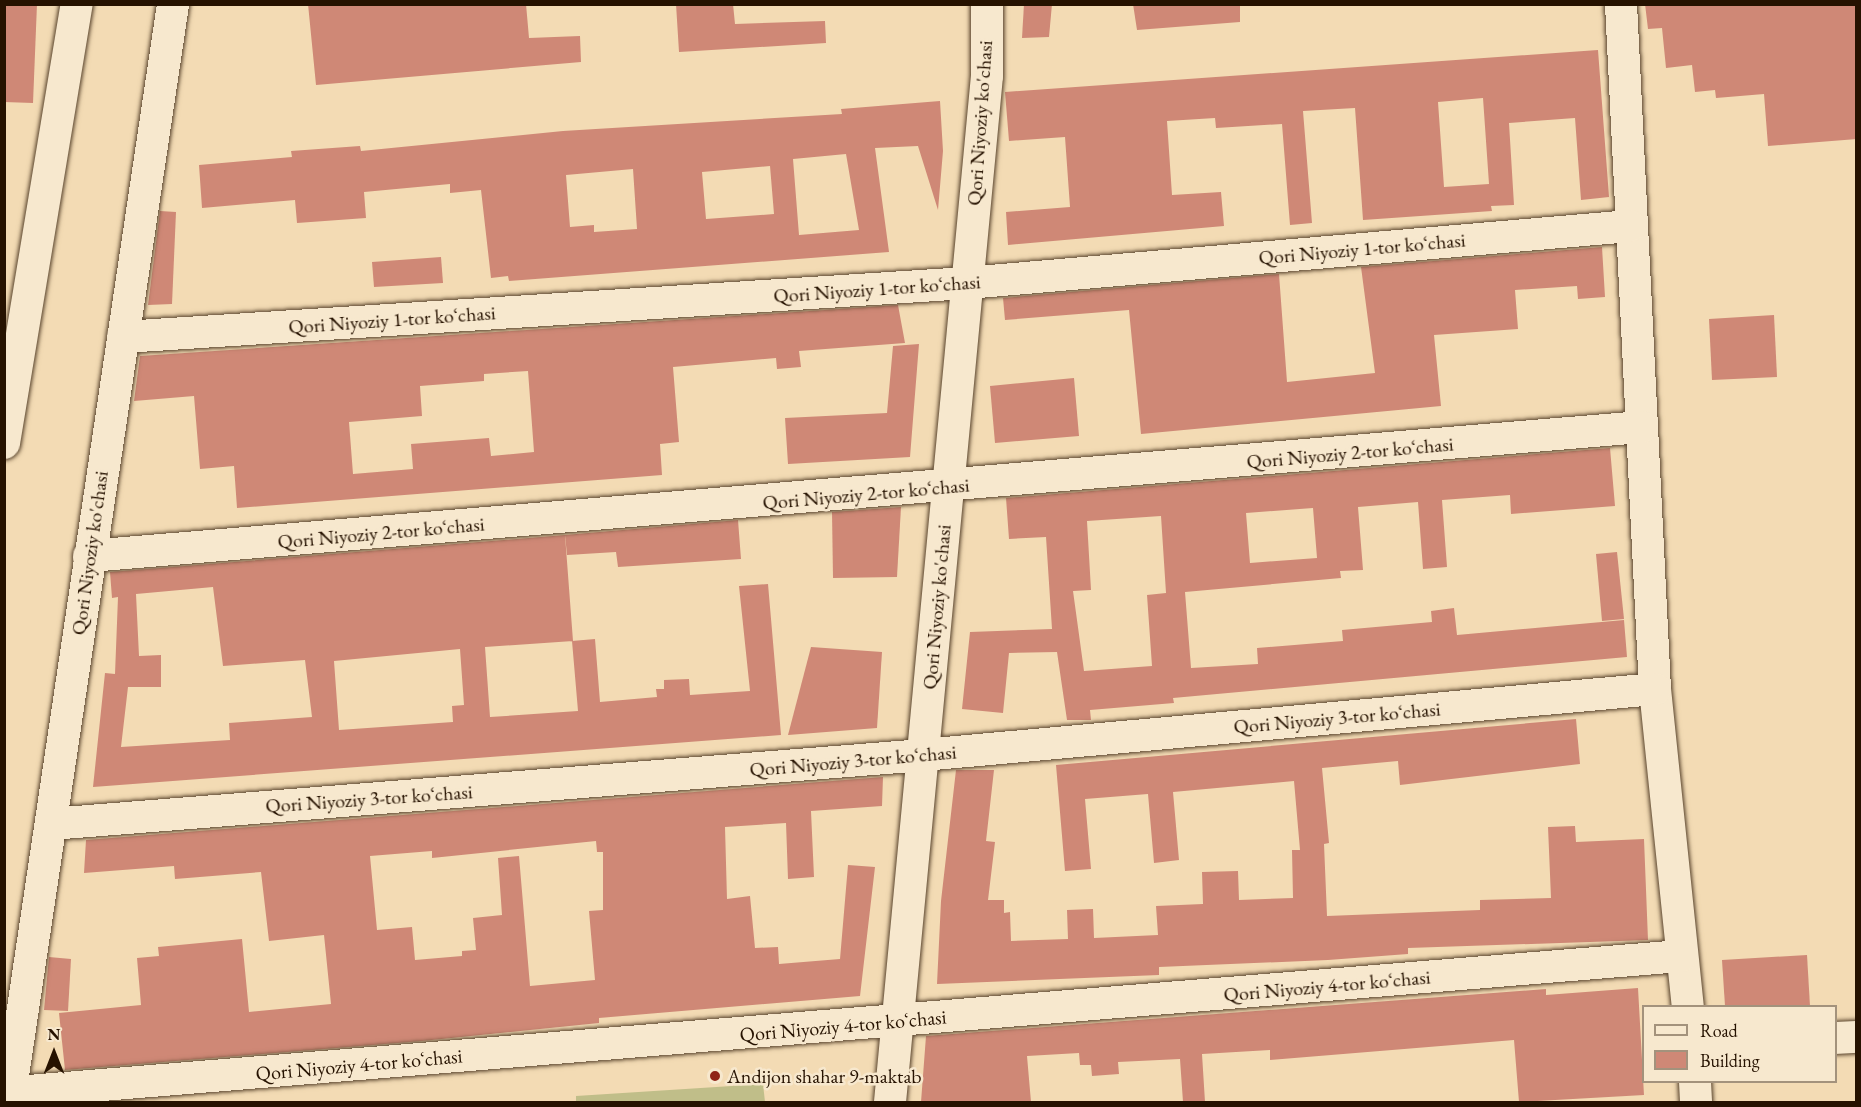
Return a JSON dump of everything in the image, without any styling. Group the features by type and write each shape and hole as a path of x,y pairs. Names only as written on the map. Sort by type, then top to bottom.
{"street":[{"path":"4,443 12,341 78,4"},
{"name":"Qori Niyoziy ko'chasi","path":"8,1096 51,824 89,556 173,4"},
{"name":"Qori Niyoziy ko'chasi","path":"890,1102 987,76 987,4"},
{"path":"1621,4 1630,226 1655,689 1688,1005"},
{"name":"Qori Niyoziy 1-tor koʻchasi","path":"123,337 967,283 1630,226"},
{"name":"Qori Niyoziy 2-tor koʻchasi","path":"89,556 948,488 1642,427"},
{"name":"Qori Niyoziy 3-tor koʻchasi","path":"51,824 923,755 1655,689"},
{"name":"Qori Niyoziy 4-tor koʻchasi","path":"8,1096 1681,956"},
{"path":"1837,1038 1857,1036"},
{"path":"1695,1083 1696,1102"}],"shaded area":[{"path":"763,1084 765,1102 576,1102 576,1096"}],"building":[{"path":"37,4 33,103 4,102 4,6"},
{"path":"308,4 526,4 529,38 580,36 581,62 316,85"},
{"path":"676,4 733,4 735,24 825,21 826,43 679,52"},
{"path":"1024,4 1052,4 1049,37 1022,38"},
{"path":"1133,4 1240,4 1240,22 1137,30"},
{"path":"1645,4 1857,4 1857,139 1768,146 1764,94 1716,98 1715,90 1695,92 1692,65 1666,68 1662,28 1648,29"},
{"path":"1598,50 1609,197 1581,200 1575,118 1509,123 1514,205 1491,206 1492,211 1363,220 1355,108 1303,111 1312,223 1290,225 1282,124 1216,128 1215,118 1167,121 1172,195 1221,192 1224,226 1008,245 1006,212 1070,207 1065,137 1009,141 1005,92","holes":["1483,98 1489,184 1444,187 1438,102"]},
{"path":"940,101 943,151 938,210 918,146 875,148 889,252 509,281 508,276 491,278 481,190 450,193 450,184 364,192 366,218 297,223 295,200 202,208 199,165 292,157 291,151 360,146 361,151 563,131 842,114 841,109","holes":["846,154 859,230 799,235 793,159","770,166 774,214 706,219 702,172","633,169 637,229 594,232 594,225 570,227 566,175"]},
{"path":"160,211 176,212 172,304 148,305"},
{"path":"1602,247 1605,297 1578,299 1577,286 1515,290 1518,329 1434,335 1441,406 1141,434 1129,310 1005,320 1003,298 1279,274 1287,382 1375,373 1361,267"},
{"path":"441,257 443,283 374,287 372,262"},
{"path":"898,305 905,343 799,351 801,367 777,369 776,358 673,367 679,442 660,444 662,475 237,508 234,466 200,469 194,396 134,401 140,356","holes":["528,371 534,452 491,456 489,438 411,444 413,469 353,474 349,422 422,416 420,386 484,381 484,374"]},
{"path":"1774,315 1777,377 1712,380 1709,319"},
{"path":"919,344 910,457 788,464 785,418 887,413 893,346"},
{"path":"1074,378 1079,436 995,443 990,386"},
{"path":"1610,448 1615,506 1511,514 1510,495 1442,500 1447,567 1423,569 1418,502 1358,507 1363,570 1340,571 1341,578 1185,592 1191,668 1258,664 1257,648 1343,641 1342,630 1432,622 1431,611 1454,608 1457,635 1624,620 1627,657 1173,698 1174,703 1090,710 1091,720 1067,720 1057,652 1009,653 1003,713 962,709 970,632 1052,629 1046,537 1009,539 1006,498","holes":["1313,508 1317,558 1250,563 1246,513","1161,516 1166,593 1147,595 1152,666 1084,671 1073,591 1091,590 1087,521"]},
{"path":"901,507 897,577 833,578 832,512"},
{"path":"738,520 741,559 618,567 616,552 567,555 565,535"},
{"path":"565,535 573,641 595,639 600,702 657,697 656,689 664,689 664,680 689,679 690,695 750,691 739,586 768,584 781,735 93,787 105,673 115,674 118,597 112,598 110,572","holes":["213,587 223,666 305,660 312,717 229,723 230,740 121,747 128,687 161,687 161,655 139,656 136,594","572,641 578,711 490,717 485,647","460,649 464,705 452,706 453,722 339,730 334,661"]},
{"path":"1617,552 1624,619 1602,621 1596,554"},
{"path":"811,647 882,652 877,728 788,735"},
{"path":"1576,719 1580,764 1400,785 1398,761 1322,768 1329,843 1324,844 1327,916 1480,910 1480,900 1551,898 1548,827 1575,826 1576,842 1644,839 1648,940 1408,948 1408,954 1328,960 1159,967 1159,975 937,984 941,901 956,770 994,770 986,841 995,842 988,900 1004,900 1004,913 1010,912 1011,941 1068,939 1067,910 1093,909 1094,938 1158,935 1156,906 1203,904 1202,872 1238,871 1239,900 1293,898 1292,850 1300,850 1294,781 1173,792 1179,860 1154,863 1148,794 1085,799 1091,869 1065,871 1056,765"},
{"path":"883,777 882,806 811,811 814,877 788,879 786,823 725,827 727,899 750,896 755,948 778,947 779,964 840,959 848,865 875,867 860,996 599,1018 599,1023 422,1041 65,1070 59,1013 141,1005 137,958 159,956 158,947 242,939 249,1012 331,1004 324,935 269,941 261,872 175,879 174,866 84,873 86,840","holes":["596,841 597,852 603,852 603,910 589,911 595,980 530,986 519,856 498,858 502,915 473,918 476,950 462,951 462,956 415,960 412,927 377,930 370,856 432,851 432,858"]},
{"path":"1807,955 1810,1005 1725,1005 1722,960"},
{"path":"49,957 71,959 68,1011 44,1010"},
{"path":"1638,988 1644,1095 1519,1102 1514,1040 1270,1060 1270,1050 1202,1054 1205,1102 1183,1102 1180,1059 1118,1062 1119,1074 1092,1076 1091,1065 1080,1065 1079,1053 1027,1056 1031,1102 921,1102 926,1036 1546,989 1546,995"}],"place":[{"name":"Andijon shahar 9-maktab","path":"715,1076"}]}
